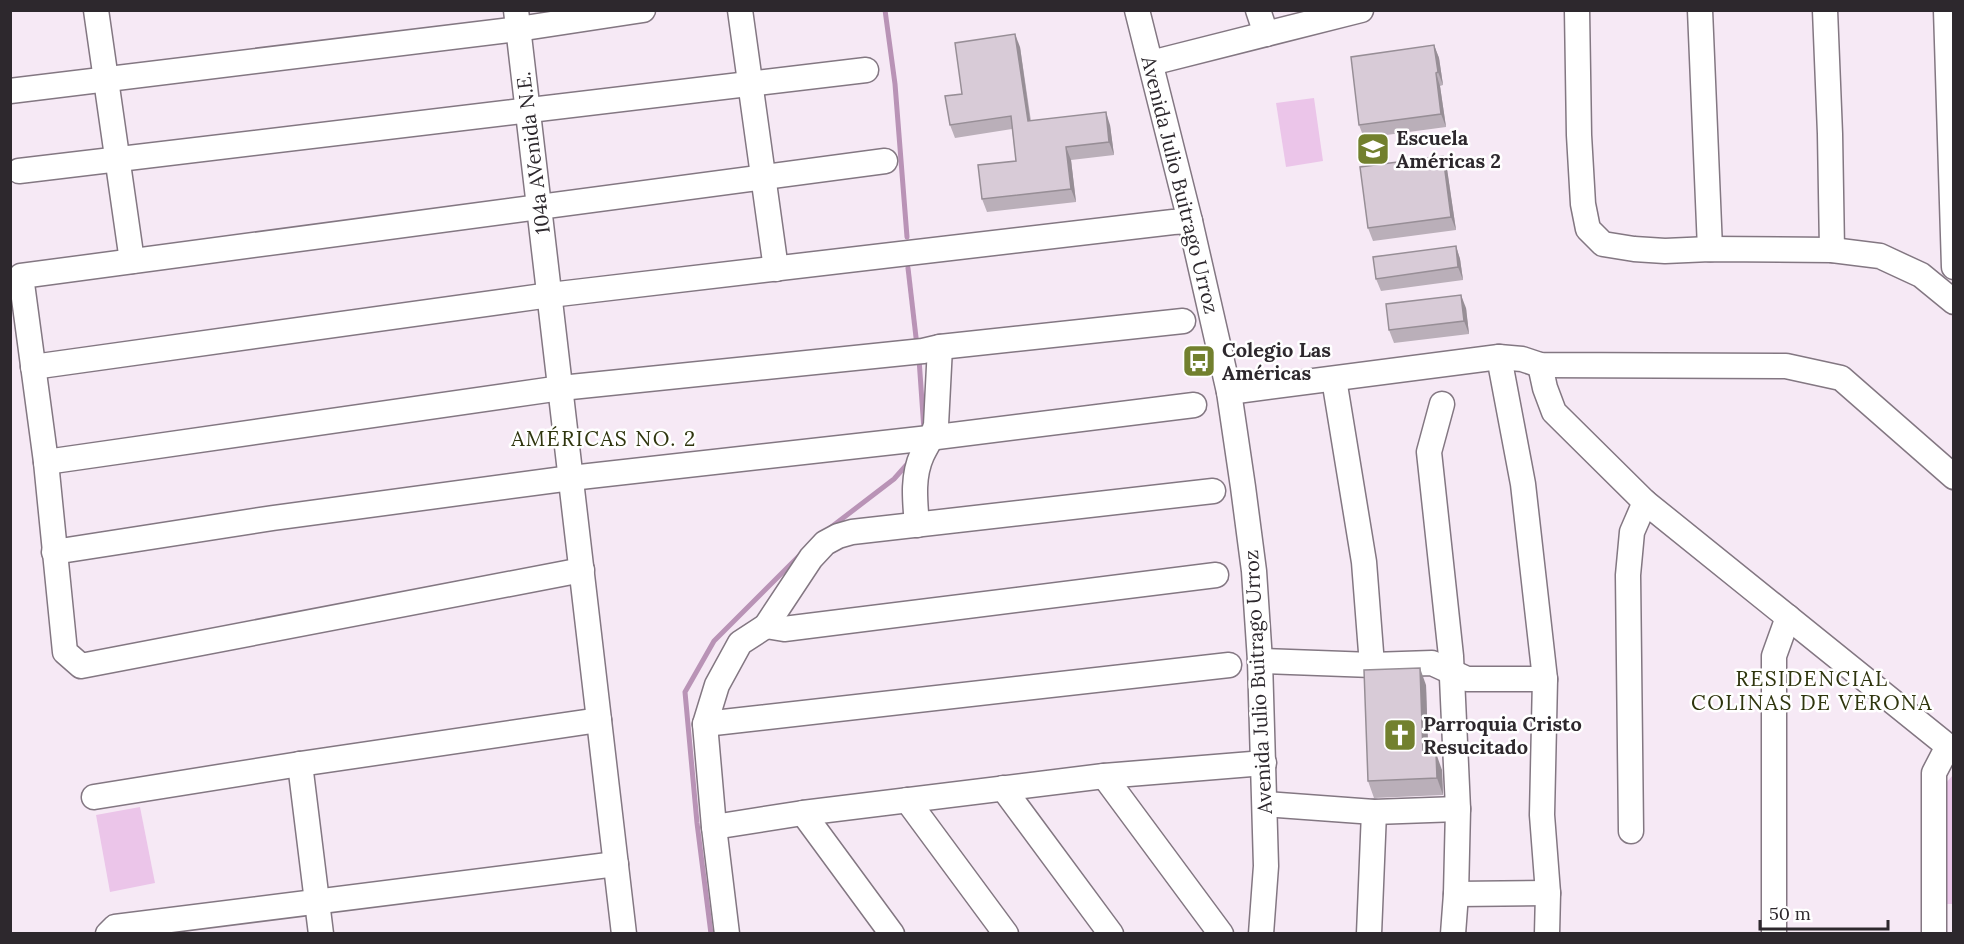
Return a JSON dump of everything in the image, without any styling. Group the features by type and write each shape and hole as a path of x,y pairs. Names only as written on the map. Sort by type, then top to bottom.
{"street":[{"path":"96,10 132,261"},
{"path":"10,91 517,20 643,10"},
{"path":"741,10 776,269"},
{"name":"Avenida Julio Buitrago Urroz","path":"1137,10 1151,63 1175,222 1229,392 1254,571 1265,804 1266,866 1261,933"},
{"path":"1258,10 1266,34"},
{"path":"1577,10 1583,204 1588,229 1604,244 1665,251 1832,250 1880,256 1921,275 1953,302"},
{"path":"1700,10 1710,249"},
{"path":"1825,10 1832,250"},
{"path":"1946,10 1953,267"},
{"path":"1151,63 1357,11"},
{"name":"104a AVenida N.E.","path":"517,20 624,933"},
{"path":"19,171 866,70"},
{"path":"582,570 81,666 65,652 45,462 21,276 885,161"},
{"path":"33,367 550,295 1175,222"},
{"path":"45,462 561,388 1183,321"},
{"path":"917,525 914,483 922,456 923,438 936,425 922,350"},
{"path":"1229,392 1499,357 1522,359 1540,365 1786,366 1841,378 1953,477"},
{"path":"1499,357 1523,484 1545,679 1542,815 1548,893 1547,933"},
{"path":"1540,365 1554,412 1645,502 1844,660 1915,722 1951,749 1934,773 1934,933"},
{"path":"1334,379 1364,562 1372,665"},
{"path":"1442,404 1430,452 1452,670 1458,809 1453,933"},
{"path":"54,552 273,518 571,478 1194,405"},
{"path":"727,933 714,827 705,724 717,685 740,643 766,626 811,558 825,543 852,532 1213,491"},
{"path":"1631,831 1628,575 1632,532 1645,502"},
{"path":"766,626 784,629 1215,575"},
{"path":"1773,933 1774,656 1788,617"},
{"path":"1260,661 1372,665 1431,663 1452,670 1467,679 1545,679"},
{"path":"705,724 1229,665"},
{"path":"94,797 599,720"},
{"path":"714,827 803,813 1104,776 1264,763"},
{"path":"300,764 321,933"},
{"path":"1104,776 1221,933"},
{"path":"1003,788 1111,933"},
{"path":"908,800 1006,933"},
{"path":"1265,804 1374,812 1458,809"},
{"path":"1369,933 1374,812"},
{"path":"803,813 892,933"},
{"path":"108,933 115,927 616,864"},
{"path":"1456,894 1548,893"}],"shaded area":[{"path":"1314,98 1323,161 1286,167 1276,103"},
{"path":"1953,775 1953,904 1945,904 1945,784"},
{"path":"140,807 155,883 110,892 96,815"}],"building":[{"path":"1015,34 1028,121 1106,112 1109,142 1066,147 1071,189 982,199 978,165 1016,161 1011,116 950,125 945,96 962,94 955,43"},
{"path":"1434,45 1441,114 1359,125 1351,57"},
{"path":"1443,156 1451,217 1368,228 1360,167"},
{"path":"1456,246 1458,267 1376,279 1373,257"},
{"path":"1461,295 1464,321 1389,330 1386,304"},
{"name":"Parroquia Cristo Resucitado","path":"1420,668 1423,753 1436,753 1437,778 1368,781 1364,670"}],"waterway":[{"path":"885,10 895,84 907,237"},
{"path":"908,268 917,346"},
{"path":"919,359 924,430"},
{"path":"830,528 894,479 910,461"},
{"path":"711,934 697,823 685,692 714,641 801,554"}],"place":[{"name":"Escuela Américas 2","path":"1373,149"},
{"name":"Colegio Las Américas","path":"1199,361"},
{"name":"Parroquia Cristo Resucitado","path":"1400,735"}],"district":[{"name":"AMÉRICAS NO. 2","path":"604,439"},
{"name":"RESIDENCIAL COLINAS DE VERONA","path":"1812,691"}]}
